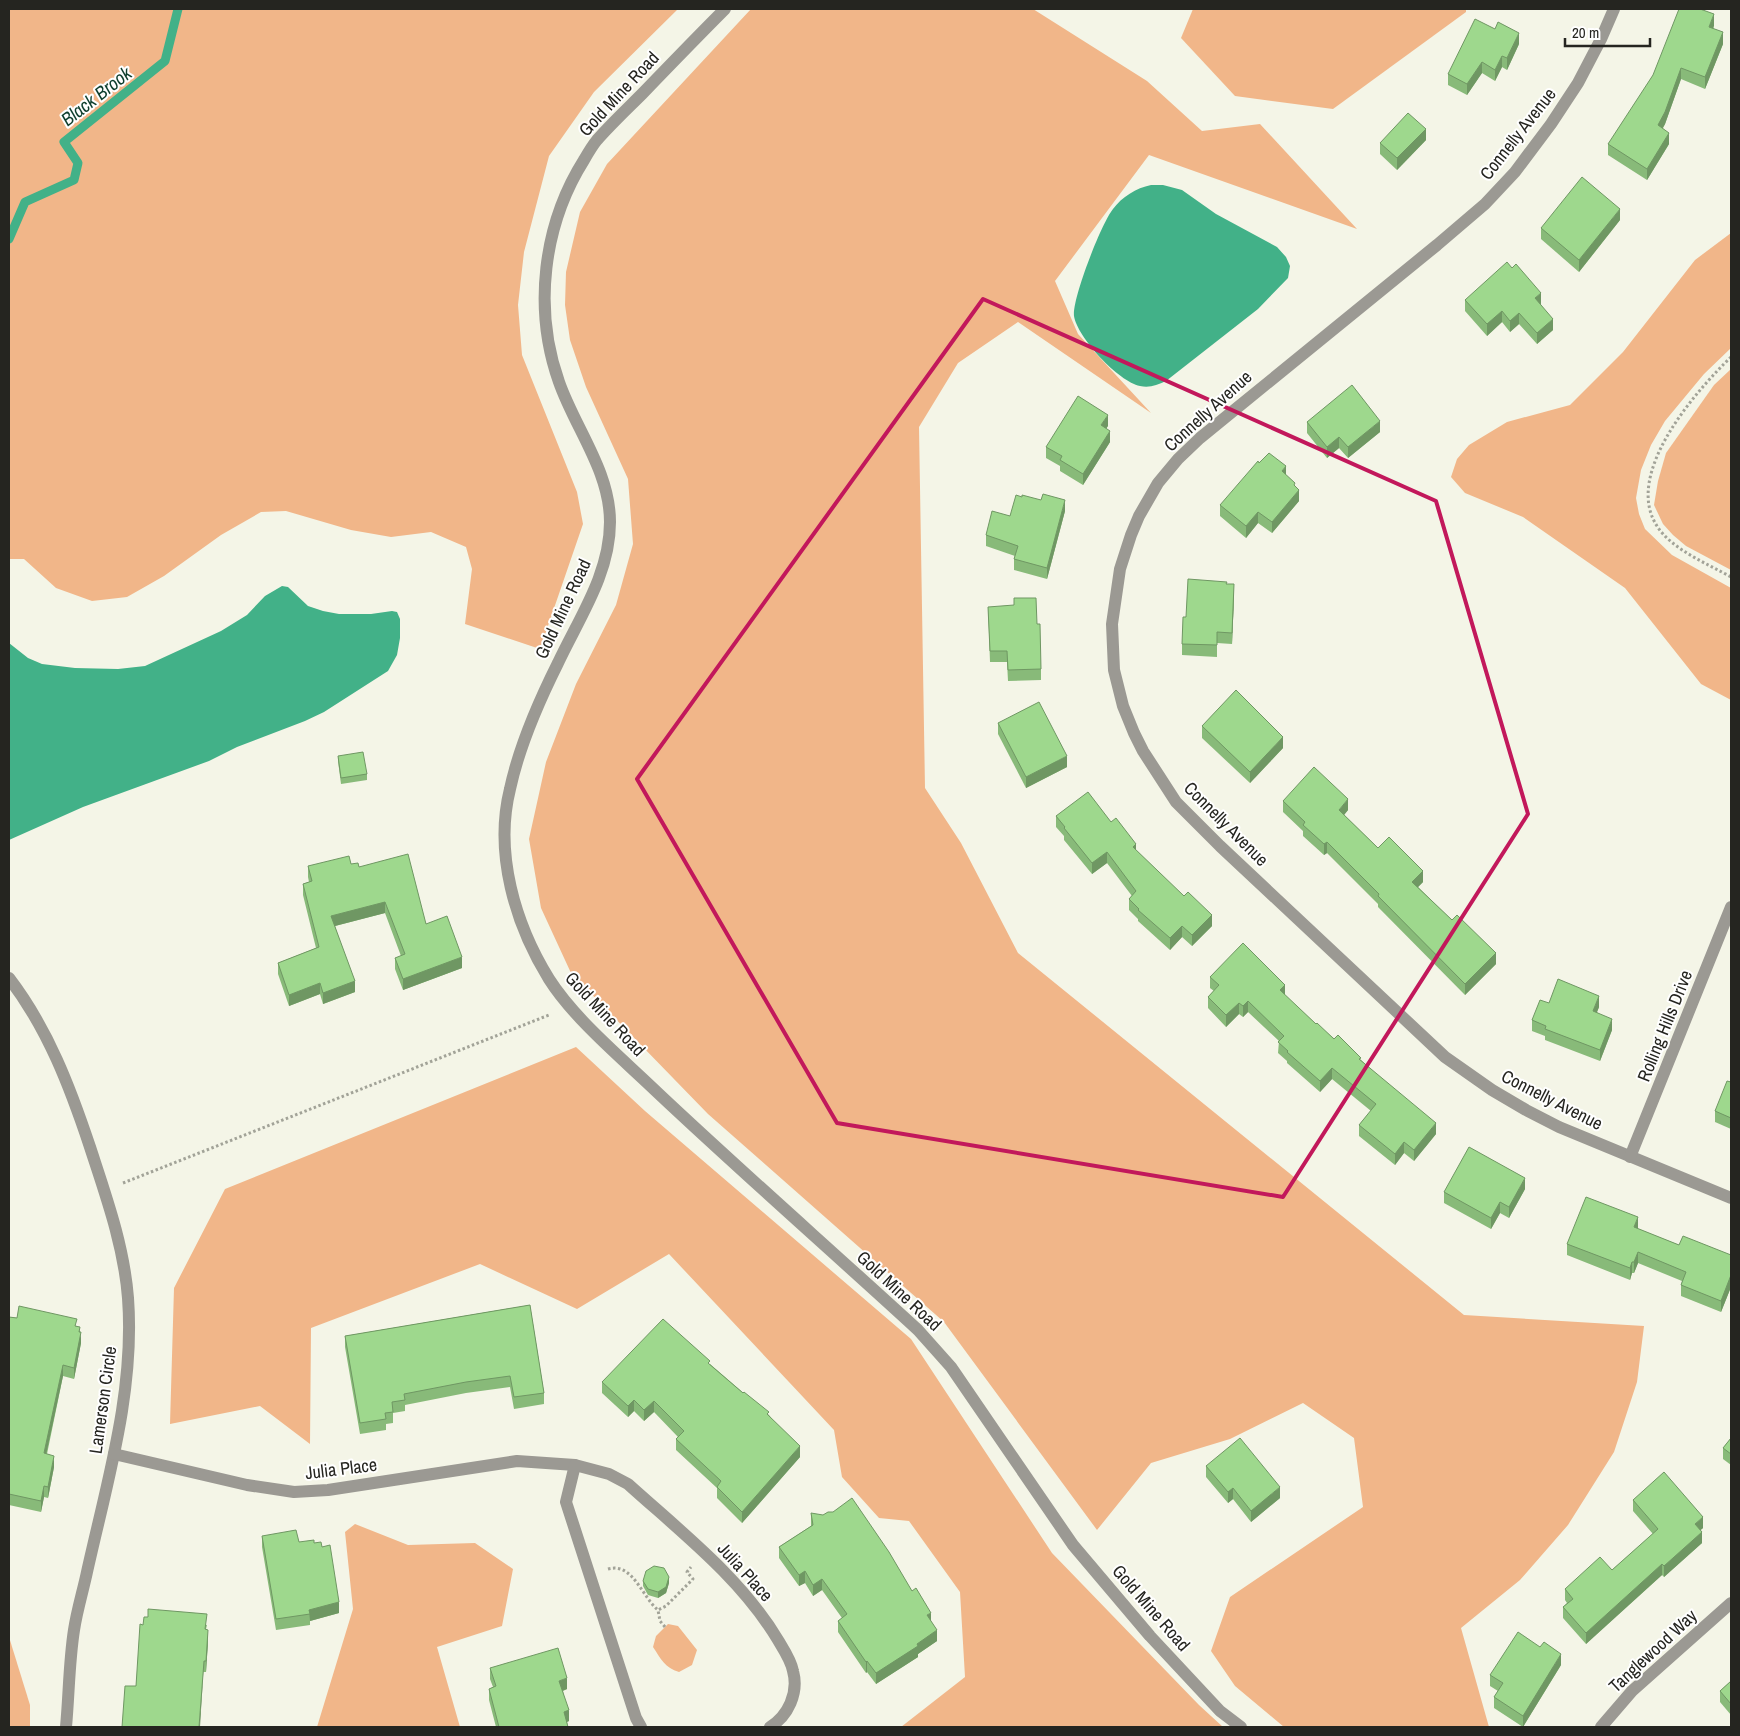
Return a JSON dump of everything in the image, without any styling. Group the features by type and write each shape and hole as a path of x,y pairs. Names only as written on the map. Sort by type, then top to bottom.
{"street":[{"name":"Gold Mine Road","path":"725,9 596,142 573,178 555,222 547,260 544,298 547,336 558,379 606,488 609,502 610,536 605,563 600,576 544,691 509,790 505,844 508,875 513,897 534,953 551,983 566,1002 695,1128 918,1330 951,1367 1073,1545 1150,1636 1220,1711 1241,1727"},
{"name":"Connelly Avenue","path":"1614,9 1578,83 1551,124 1515,172 1485,204 1200,438 1178,459 1158,483 1139,516 1124,554 1117,584 1112,624 1114,670 1123,706 1134,733 1143,751 1176,802 1220,846 1445,1057 1492,1090 1559,1127 1731,1198"},
{"name":"Rolling Hills Drive","path":"1630,1157 1731,907"},
{"name":"Lamerson Circle","path":"9,978 39,1022 72,1095 104,1190 120,1246 128,1298 128,1365 125,1394 114,1454 74,1630 66,1727"},
{"name":"Julia Place","path":"114,1454 247,1485 303,1492 328,1490 517,1461 574,1465 609,1474 628,1484 704,1552 734,1583 765,1620 785,1651 791,1663 794,1677 794,1694 787,1710 770,1727"},
{"path":"574,1465 566,1502 596,1599 636,1718 641,1727"},
{"name":"Tanglewood Way","path":"1601,1727 1632,1691 1731,1603"}],"path":[{"path":"1731,357 1713,374 1674,424 1654,462 1648,484 1648,508 1657,527 1680,549 1731,577"},
{"path":"104,1190 546,1017 566,1002"},
{"path":"658,1610 666,1606 692,1578 687,1572 693,1564"},
{"path":"606,1569 618,1568 626,1571 636,1581 650,1604 658,1610 660,1620 665,1627"}],"highlighted area":[{"path":"983,299 1436,501 1528,814 1283,1197 837,1123 637,779"}],"shaded area":[{"path":"9,9 678,9 594,92 549,156 524,252 518,305 522,355 577,492 583,524 540,649 465,624 472,569 466,547 431,532 391,537 351,530 286,511 261,512 221,535 164,576 127,597 92,601 56,588 24,559 9,559"},
{"path":"751,9 1033,9 1147,81 1202,131 1260,124 1357,229 1149,155 1055,281 1078,334 1151,413 1018,322 958,363 919,427 925,788 961,843 1018,953 1464,1315 1644,1326 1637,1382 1614,1452 1568,1525 1520,1580 1461,1628 1489,1727 1284,1727 1235,1686 1211,1651 1230,1597 1363,1507 1354,1438 1303,1403 1230,1439 1151,1463 1097,1530 944,1322 708,1114 571,973 541,908 529,839 546,762 576,684 616,605 633,544 628,479 586,387 570,340 565,305 566,272 580,212 607,164"},
{"path":"1193,9 1466,9 1466,12 1333,109 1235,96 1181,38"},
{"path":"1151,185 1163,185 1182,190 1216,214 1277,247 1286,257 1290,266 1288,278 1258,309 1166,381 1147,387 1131,383 1111,368 1083,335 1074,316 1082,279 1108,217 1125,197 1140,188"},
{"path":"1731,233 1731,348 1704,374 1665,421 1651,445 1641,470 1636,498 1639,514 1645,529 1672,555 1731,588 1731,700 1701,684 1625,588 1523,517 1465,493 1451,477 1457,459 1469,445 1507,422 1570,405 1623,352 1695,260"},
{"path":"1731,369 1731,570 1686,546 1663,524 1654,505 1666,453 1714,385"},
{"path":"282,586 288,587 308,606 323,611 339,614 397,612 400,619 400,638 397,655 388,671 324,712 305,721 237,747 209,761 83,807 9,840 9,643 28,658 42,664 75,668 118,669 145,666 221,631 247,615 265,596"},
{"path":"576,1047 645,1111 911,1339 1052,1553 1199,1705 1223,1727 901,1727 965,1677 960,1592 909,1521 879,1518 842,1477 834,1430 669,1254 577,1309 480,1264 311,1328 310,1444 260,1406 170,1424 174,1288 225,1189"},
{"path":"355,1524 408,1545 475,1543 513,1569 502,1626 437,1647 460,1727 317,1727 353,1609 345,1532"},
{"path":"668,1624 678,1626 697,1650 692,1665 679,1672 667,1665 653,1647 656,1636"},
{"path":"9,1637 30,1705 30,1727 9,1727"}],"building":[{"path":"1679,9 1700,9 1714,14 1709,27 1723,32 1705,77 1681,68 1665,112 1658,125 1669,133 1647,169 1608,144 1653,75"},
{"path":"1475,19 1495,29 1498,22 1519,33 1507,58 1502,56 1495,70 1482,62 1467,84 1448,74"},
{"path":"1408,113 1426,129 1397,158 1380,143"},
{"path":"1582,177 1620,209 1579,260 1541,228"},
{"path":"1507,262 1512,268 1516,264 1541,293 1535,298 1553,319 1537,333 1519,313 1510,321 1502,311 1487,324 1465,300"},
{"path":"1352,385 1380,421 1348,447 1339,437 1327,447 1307,422"},
{"path":"1078,396 1108,415 1101,425 1110,431 1083,474 1060,460 1062,456 1046,447"},
{"path":"1269,453 1286,466 1282,471 1295,483 1294,485 1299,490 1272,522 1258,512 1246,526 1220,505 1258,461 1259,463"},
{"path":"1043,494 1065,500 1047,568 1014,559 1018,546 986,535 992,511 1010,516 1016,495 1041,500"},
{"path":"1188,579 1234,584 1232,633 1217,632 1217,645 1182,644 1183,617 1186,617"},
{"path":"1014,598 1036,598 1037,624 1040,624 1041,669 1008,670 1007,651 990,651 988,607 1014,605"},
{"path":"1236,690 1283,737 1250,772 1202,726"},
{"path":"1039,702 1067,756 1026,777 998,723"},
{"path":"363,752 367,774 341,778 338,756"},
{"path":"1314,767 1348,799 1339,810 1378,848 1389,837 1423,871 1412,882 1452,920 1457,915 1496,953 1465,984 1327,842 1324,844 1303,825 1305,822 1283,801"},
{"path":"1088,792 1111,822 1116,818 1136,844 1133,847 1184,896 1188,892 1212,915 1192,935 1182,926 1170,938 1138,910 1129,899 1136,891 1107,852 1092,863 1064,828 1056,816"},
{"path":"408,854 426,924 447,916 462,957 403,979 395,958 405,954 385,902 331,916 355,981 323,993 320,983 289,995 278,963 319,947 303,884 312,881 308,866 349,856 351,864 358,863 359,867"},
{"path":"1243,943 1285,985 1280,990 1316,1024 1334,1039 1338,1035 1361,1058 1359,1059 1436,1123 1414,1150 1404,1142 1395,1154 1359,1125 1376,1104 1332,1068 1320,1081 1278,1042 1284,1036 1248,1001 1243,1006 1239,1003 1226,1015 1208,997 1219,985 1210,977"},
{"path":"1558,979 1599,996 1593,1011 1612,1019 1600,1050 1545,1029 1546,1026 1532,1020 1540,1000 1549,1003"},
{"path":"1727,1081 1731,1082 1731,1118 1715,1111"},
{"path":"1469,1147 1525,1178 1509,1207 1500,1202 1491,1218 1444,1192"},
{"path":"1586,1197 1638,1217 1634,1227 1679,1245 1683,1236 1731,1255 1731,1275 1721,1301 1681,1285 1686,1272 1638,1252 1630,1268 1567,1244"},
{"path":"530,1305 544,1393 514,1397 510,1376 466,1382 404,1394 405,1400 392,1402 393,1412 385,1413 386,1419 360,1423 345,1336"},
{"path":"19,1306 77,1319 75,1326 80,1327 79,1332 81,1332 74,1368 63,1365 44,1453 54,1456 48,1487 44,1486 41,1501 9,1494 9,1317 17,1318"},
{"path":"663,1319 710,1361 708,1363 769,1412 767,1414 800,1446 742,1512 717,1487 721,1481 676,1439 684,1431 654,1401 644,1410 634,1400 628,1406 602,1382"},
{"path":"1240,1438 1280,1487 1251,1511 1233,1488 1228,1492 1206,1466"},
{"path":"1731,1438 1731,1454 1723,1448"},
{"path":"1664,1472 1703,1517 1695,1524 1702,1532 1664,1566 1662,1564 1586,1633 1563,1607 1573,1599 1565,1589 1600,1557 1612,1570 1658,1529 1633,1500"},
{"path":"852,1498 889,1552 912,1591 916,1588 931,1613 927,1615 937,1630 917,1644 918,1646 876,1673 866,1662 838,1621 847,1614 822,1579 813,1585 805,1571 799,1575 779,1547 813,1525 811,1513 823,1515 833,1512"},
{"path":"296,1530 299,1542 314,1540 314,1543 321,1542 322,1547 330,1545 339,1602 309,1610 310,1614 276,1619 262,1536"},
{"path":"654,1566 664,1568 669,1577 666,1587 658,1592 648,1589 643,1581 646,1571"},
{"path":"148,1609 207,1614 205,1629 208,1630 206,1661 204,1661 199,1727 122,1727 125,1686 136,1686 140,1624 143,1625 144,1617 148,1617"},
{"path":"1518,1632 1540,1647 1544,1642 1561,1654 1523,1716 1494,1697 1503,1683 1490,1675"},
{"path":"558,1648 567,1678 559,1681 569,1710 564,1712 568,1727 499,1727 489,1689 496,1686 490,1668"},
{"path":"1731,1681 1731,1704 1720,1691"}],"waterway":[{"name":"Black Brook","path":"9,239 25,202 74,180 78,163 64,142 165,61 178,9"}]}
